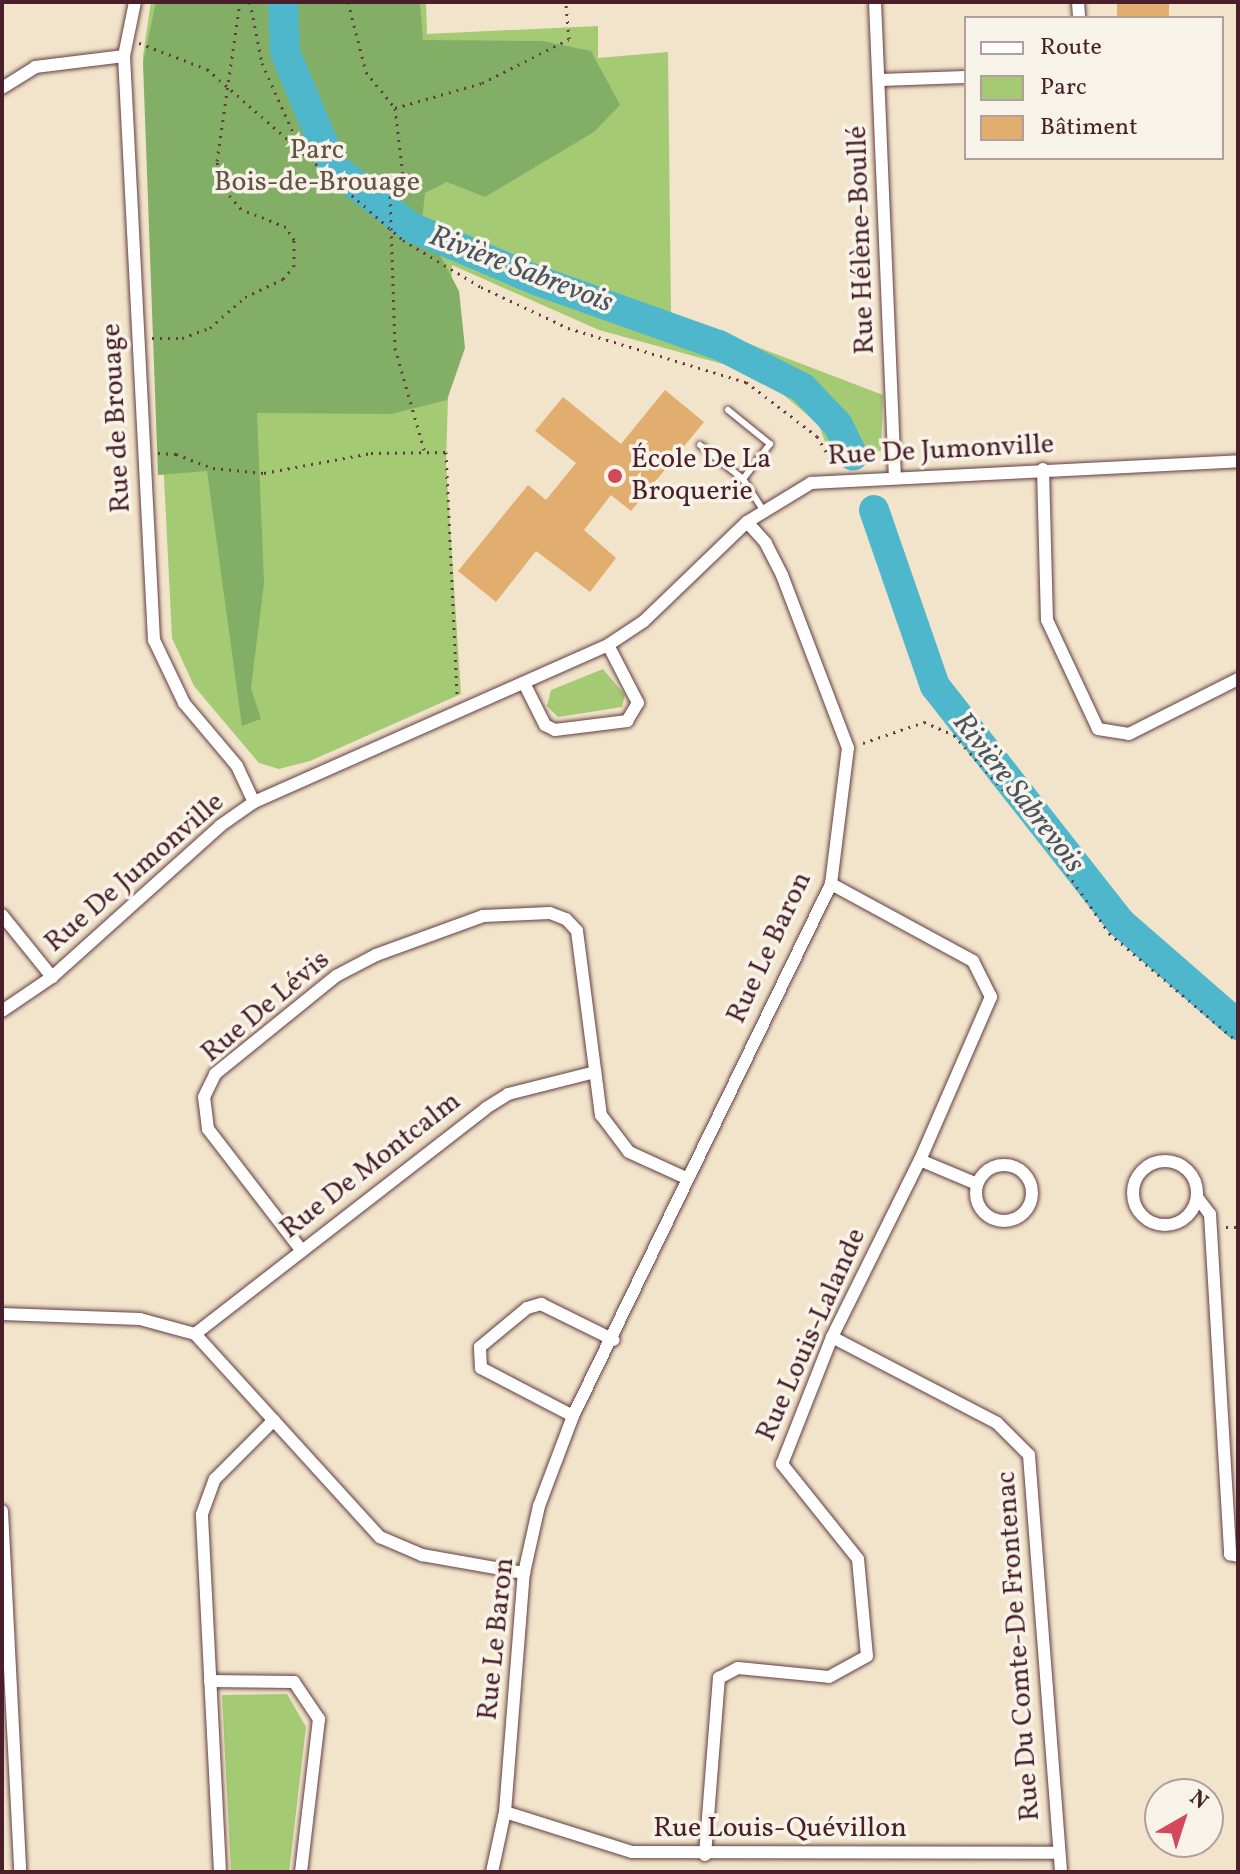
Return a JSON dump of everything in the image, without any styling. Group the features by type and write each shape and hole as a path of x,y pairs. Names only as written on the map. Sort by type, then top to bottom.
{"street":[{"name":"Rue de Brouage","path":"135,2 124,56 136,339 154,640 184,703 237,766 254,802"},
{"name":"Rue Hélène-Boullé","path":"875,2 895,475"},
{"path":"2,88 35,67 124,56"},
{"path":"879,80 964,77"},
{"name":"Rue De Jumonville","path":"2,1011 52,977 220,826 254,802 525,685 608,645 644,621 747,522 811,483 838,478 895,475 1238,461"},
{"path":"1043,469 1047,620 1098,729 1129,734 1238,679"},
{"name":"Rue Le Baron","path":"492,1872 505,1812 524,1573 539,1506 573,1416 614,1340 686,1178 831,884 848,748 782,575 766,543 747,522"},
{"path":"525,685 545,725 555,730 627,721 638,703 608,645"},
{"name":"Rue Louis-Lalande","path":"705,1855 719,1678 738,1668 829,1677 867,1656 858,1559 782,1464 832,1337 920,1160 991,997 973,961 831,884"},
{"name":"Rue De Lévis","path":"302,1251 208,1129 204,1097 215,1074 336,976 376,955 483,916 550,913 566,919 577,931 601,1115 629,1152 686,1178"},
{"path":"2,915 52,977"},
{"name":"Rue De Montcalm","path":"195,1334 508,1094 595,1072"},
{"path":"920,1160 977,1184"},
{"path":"1197,1197 1179,1222 1158,1224 1135,1204 1134,1183 1146,1167 1166,1161 1193,1177 1197,1197 1210,1214 1230,1554 1238,1556"},
{"path":"1014,1167 1027,1178 1029,1204 1017,1218 998,1220 977,1202 977,1184 988,1170 1014,1167"},
{"path":"573,1416 481,1368 480,1347 527,1308 541,1304 614,1340"},
{"path":"2,1314 140,1319 195,1334 380,1537 422,1555 524,1573"},
{"name":"Rue Du Comte-De Frontenac","path":"832,1337 997,1423 1029,1455 1061,1872"},
{"path":"220,1872 202,1514 215,1479 274,1420"},
{"path":"2,1511 20,1872"},
{"path":"210,1681 294,1682 319,1719 301,1872"},
{"name":"Rue Louis-Quévillon","path":"505,1812 632,1852 705,1855 1059,1853"}],"lane":[{"path":"728,410 770,444 743,479"},
{"path":"700,445 743,479 763,510"}],"path":[{"path":"136,339 182,338 210,328 245,297 283,279 294,266 294,240 286,227 241,209 223,188 217,161 231,90 240,2"},
{"path":"250,2 262,63 301,152"},
{"path":"348,2 366,72 395,108 403,176 390,196 395,348 424,450"},
{"path":"395,108 482,83 569,39 566,2"},
{"path":"126,38 207,69 389,228 481,287 568,328 746,382 817,436 838,478"},
{"path":"143,453 176,454 213,468 264,473 371,453 446,452 458,712"},
{"path":"848,748 924,722 954,735 1031,821 1109,933 1238,1042"}],"green space":[{"name":"Parc Bois-de-Brouage","path":"151,2 426,2 427,34 598,26 598,58 668,52 671,314 883,395 881,450 859,462 833,464 819,425 759,374 599,330 452,265 446,463 461,694 310,761 279,769 259,763 194,686 172,638 143,56"},
{"path":"156,2 420,2 423,40 543,41 591,51 620,105 594,132 485,197 447,182 425,193 422,221 459,291 465,348 447,400 391,414 257,413 264,583 251,688 261,719 242,726 207,471 158,475 143,63"},
{"path":"603,669 625,695 622,707 558,717 547,706 551,690"},
{"path":"287,1694 306,1727 289,1872 231,1872 222,1695"}],"building":[{"path":"1117,2 1169,2 1169,16 1117,16"},
{"path":"665,390 704,422 631,511 611,495 584,530 616,558 590,592 536,551 496,602 458,571 528,485 546,500 576,463 535,431 563,397 621,444"}],"waterway":[{"name":"Rivière Sabrevois","path":"283,2 285,52 333,167 411,227 536,280 719,345 803,388 838,425 853,456"},
{"name":"Rivière Sabrevois","path":"874,510 935,686 1120,922 1238,1025"}],"place":[{"name":"École De La Broquerie","path":"615,476"}]}
